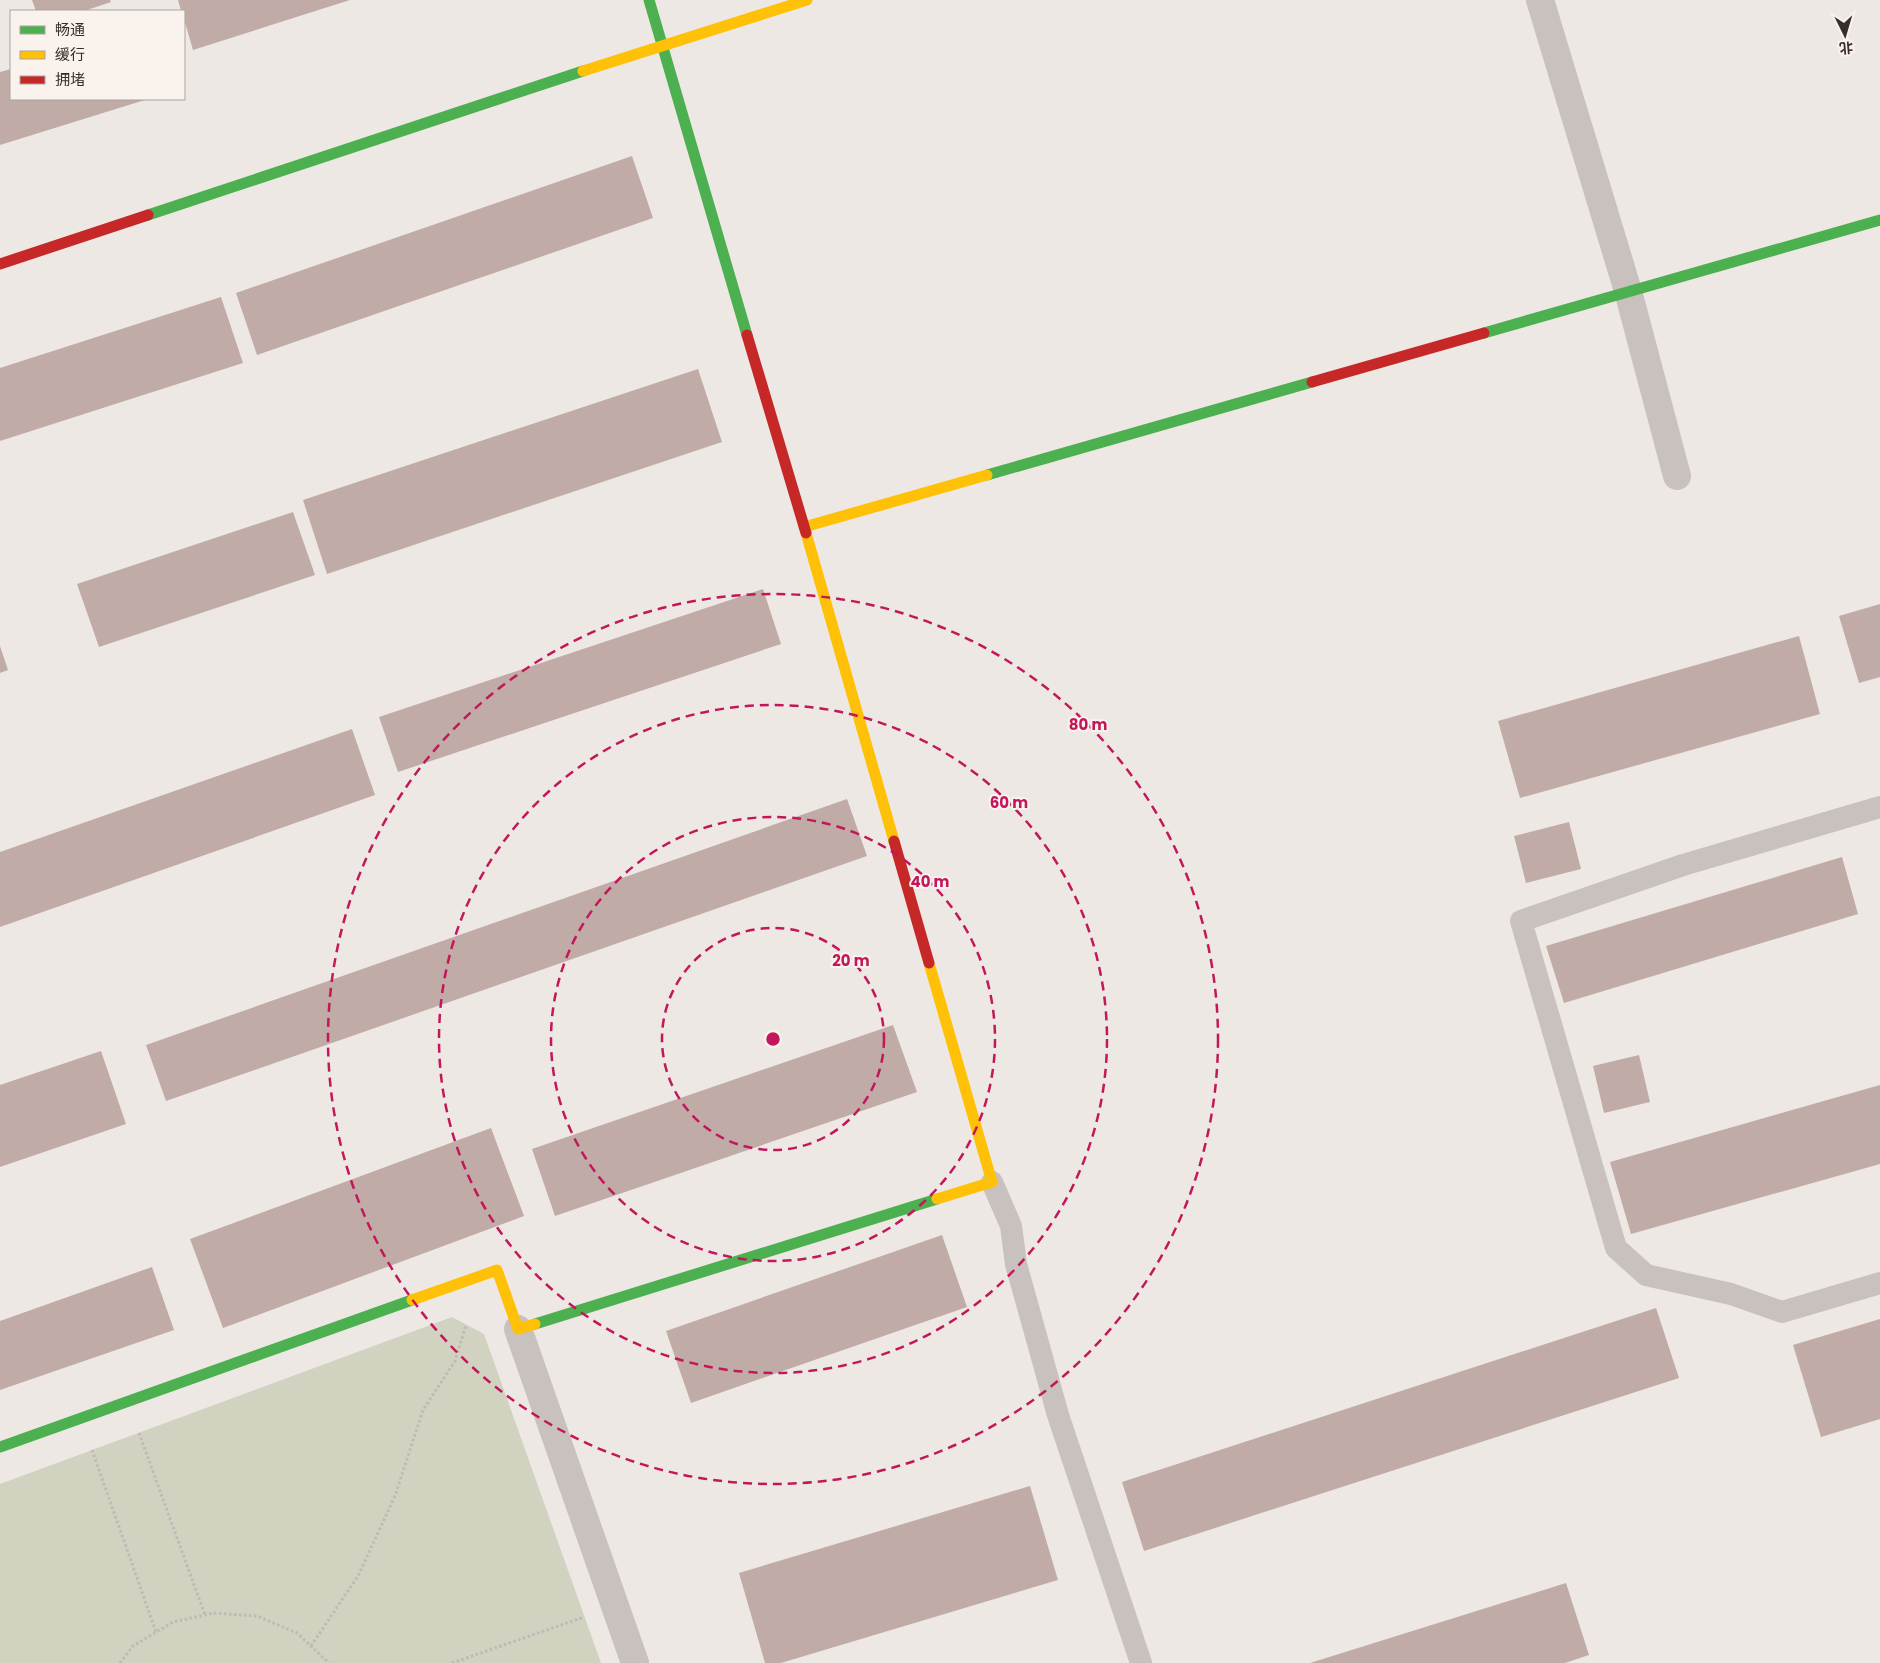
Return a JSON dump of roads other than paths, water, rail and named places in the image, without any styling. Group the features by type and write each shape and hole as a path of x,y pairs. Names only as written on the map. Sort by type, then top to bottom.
{"street":[{"path":"518,1329 992,1182 804,527 649,0"},
{"path":"0,264 663,45 807,0"},
{"path":"1540,0 1628,291 1677,476"},
{"path":"804,527 1880,220"},
{"path":"0,1447 498,1270 635,1663"}],"lane":[{"path":"1880,807 1683,865 1521,921 1616,1248 1646,1275 1731,1294 1782,1312 1880,1283"},
{"path":"992,1182 1011,1226 1016,1264 1058,1415 1141,1663"}]}
